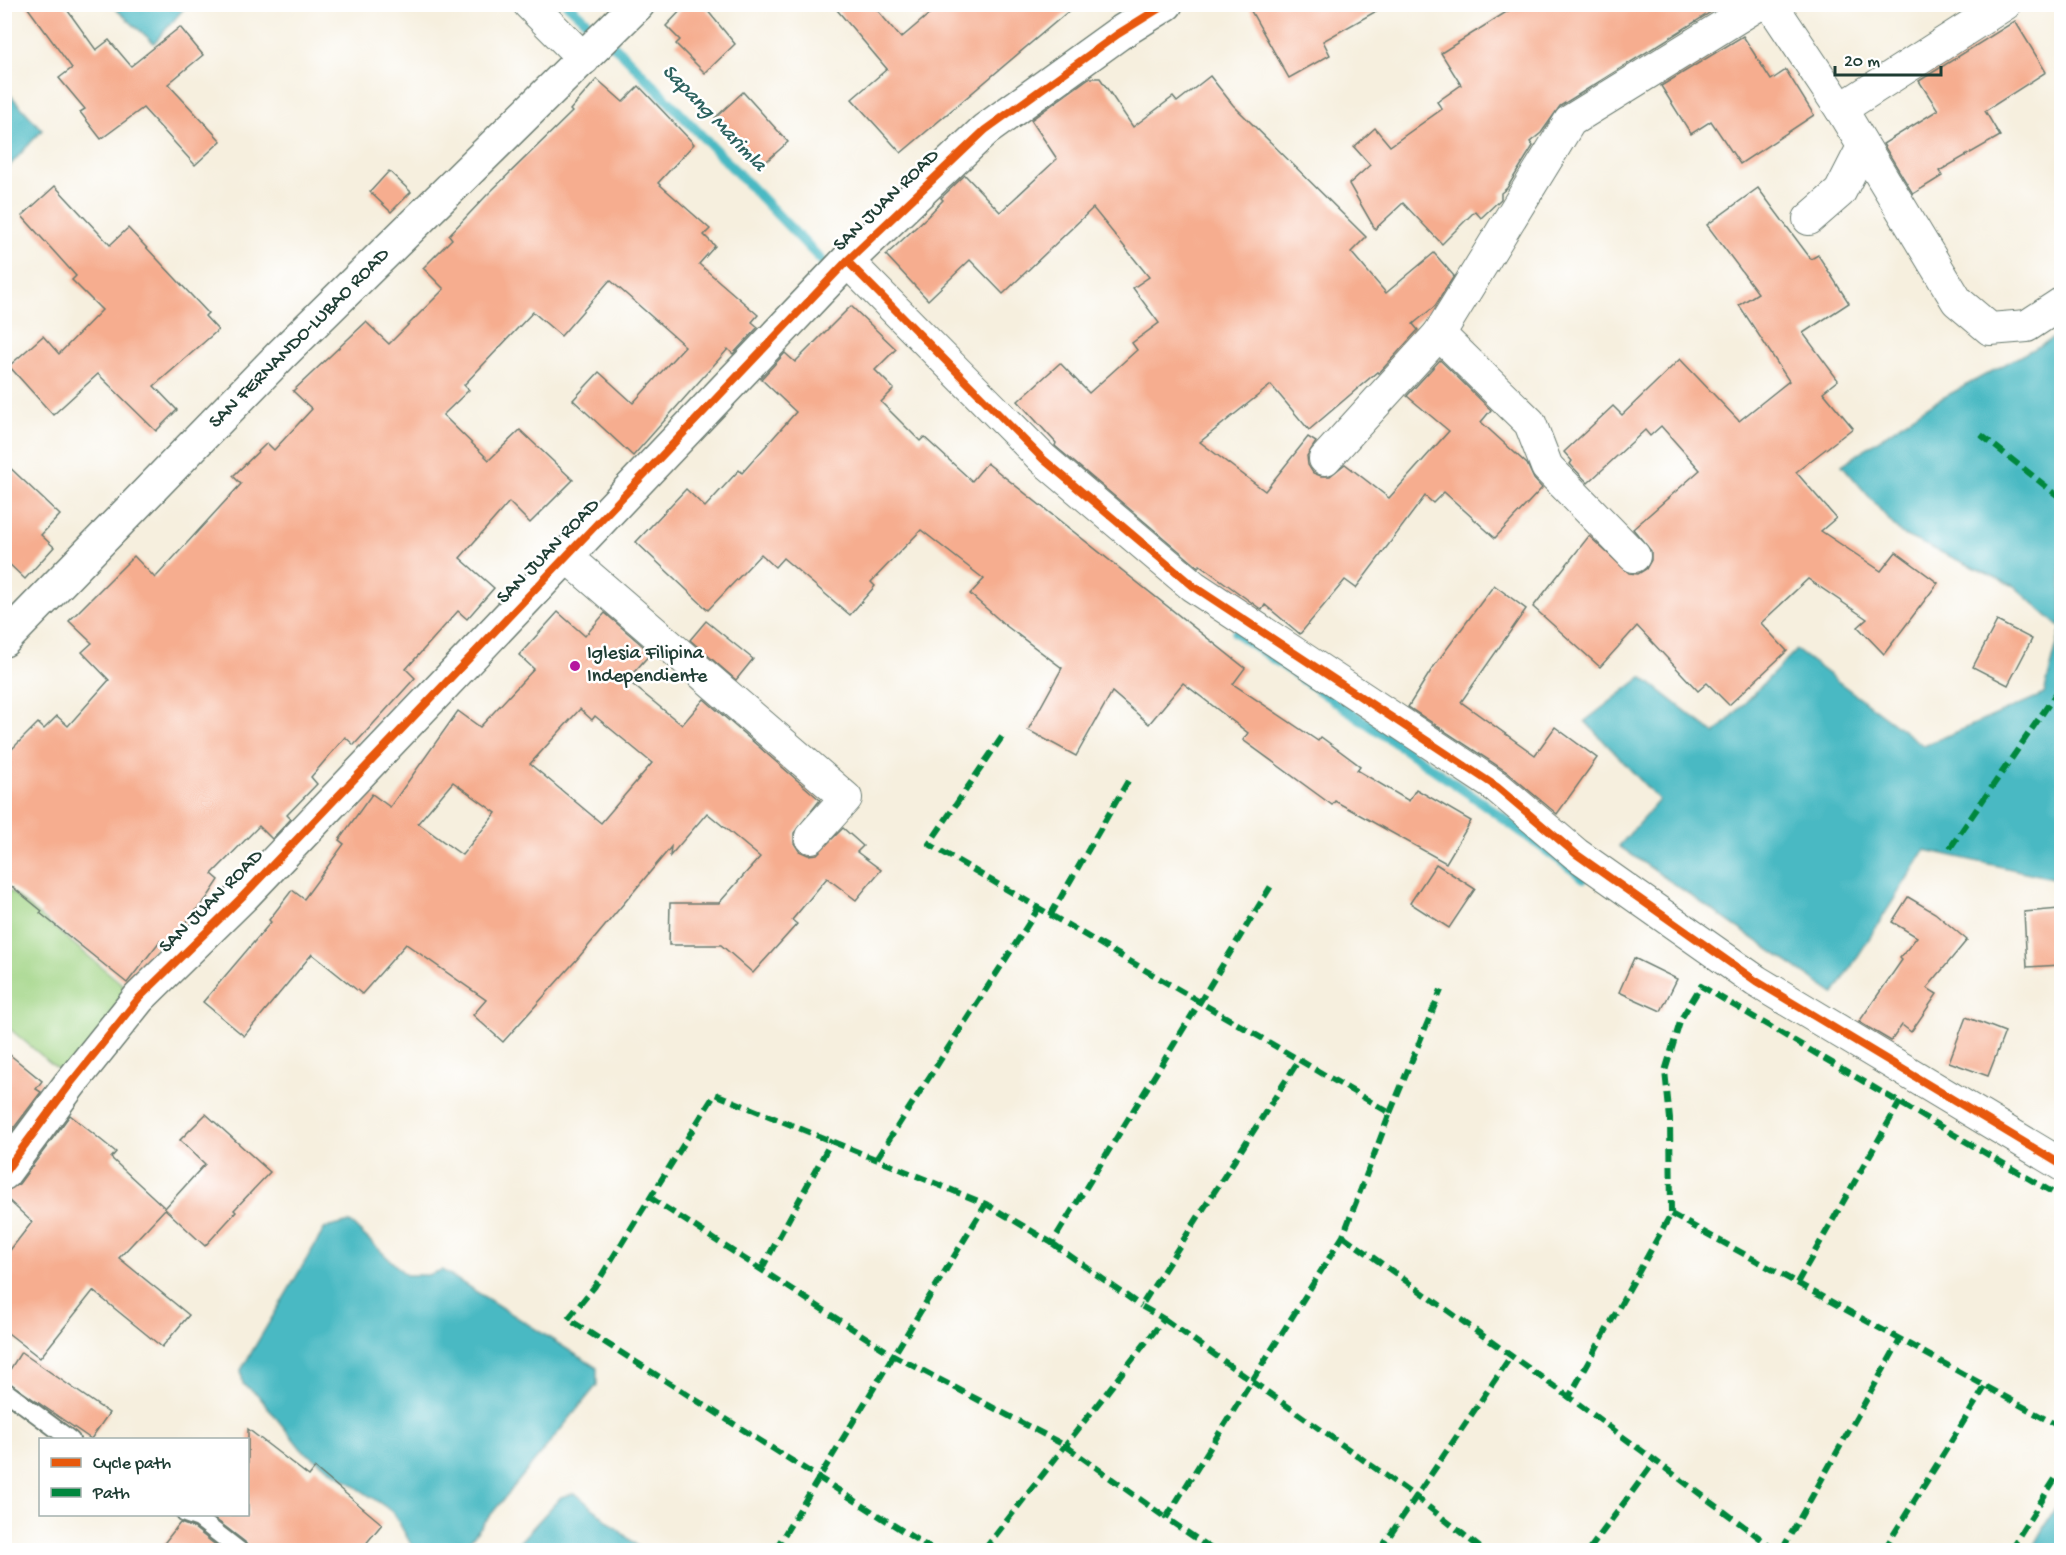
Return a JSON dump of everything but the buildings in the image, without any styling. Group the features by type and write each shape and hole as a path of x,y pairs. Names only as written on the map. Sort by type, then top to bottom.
{"street":[{"path":"529,4 592,51"},
{"name":"SAN JUAN ROAD","path":"4,1173 70,1084 139,998 243,896 847,261 985,130 1118,34 1166,4"},
{"path":"1325,459 1439,334 1570,121 1759,4"},
{"path":"1771,4 1841,110 1956,301 1990,329 2027,326 2061,303"},
{"path":"1841,110 2005,4"},
{"name":"SAN FERNANDO-LUBAO ROAD","path":"4,640 281,355 632,11"},
{"path":"1809,219 1840,192 1863,147"},
{"path":"847,261 1042,459 1192,586 1497,787 1576,854 1756,981 2061,1165"},
{"path":"1439,334 1530,423 1547,467 1634,555"},
{"path":"567,557 846,798 811,837"}],"lane":[{"path":"4,1390 68,1438"},
{"path":"190,1516 199,1518 239,1551"}],"green space":[{"path":"4,886 133,993 65,1075 5,1025"}],"water":[{"path":"111,5 187,5 154,43"},
{"path":"4,88 42,130 5,171 4,171"},
{"path":"2061,334 2061,628 2014,586 1901,534 1842,465 1926,407"},
{"path":"2061,629 2061,880 1925,850 1834,994 1619,846 1659,800 1585,721 1642,677 1715,734 1796,650 1924,746 2044,694"},
{"path":"350,1222 406,1275 428,1275 442,1270 597,1368 597,1385 462,1550 413,1548 393,1512 302,1450 257,1394 243,1384 241,1370 325,1228"},
{"path":"575,1493 642,1550 512,1550 561,1497"},
{"path":"2061,1498 2061,1550 2032,1550"}],"waterway":[{"name":"Sapang Marimla","path":"567,4 624,55 827,266"},
{"name":"Sapang Marimla","path":"1236,633 1481,802 1584,878"}],"marked path":[{"path":"1981,435 2062,499"},
{"path":"1950,848 2062,685"},
{"path":"1002,737 929,844 1390,1113 1343,1236 1166,1518 1213,1550"},
{"path":"1050,916 1128,781"},
{"path":"933,1550 568,1319 595,1286 715,1094 986,1204 1052,1243 1271,886"},
{"path":"877,1158 1038,909"},
{"path":"1776,1550 1569,1397 1671,1214 1670,1119 1665,1071 1681,1019 1701,986 2062,1198"},
{"path":"1390,1113 1441,990"},
{"path":"984,1550 1164,1319 1141,1306 1299,1060"},
{"path":"1797,1283 1900,1102"},
{"path":"761,1270 832,1140"},
{"path":"649,1197 893,1355 1066,1446 1166,1518"},
{"path":"775,1550 986,1204"},
{"path":"1671,1214 2062,1428"},
{"path":"1343,1236 1569,1397"},
{"path":"1052,1243 1141,1306"},
{"path":"1164,1319 1416,1497 1483,1550"},
{"path":"1782,1550 1900,1340"},
{"path":"1380,1550 1511,1356"},
{"path":"1884,1550 1985,1387"},
{"path":"1589,1550 1655,1461"},
{"path":"2010,1550 2062,1468"}],"cycle path":[{"path":"4,1173 70,1084 139,998 243,896 847,261 985,130 1118,34 1166,4"},
{"path":"847,261 1043,459 1193,586 1497,787 1576,854 1756,981 2062,1165"}],"place":[{"name":"Iglesia Filipina Independiente","path":"575,666"}]}
